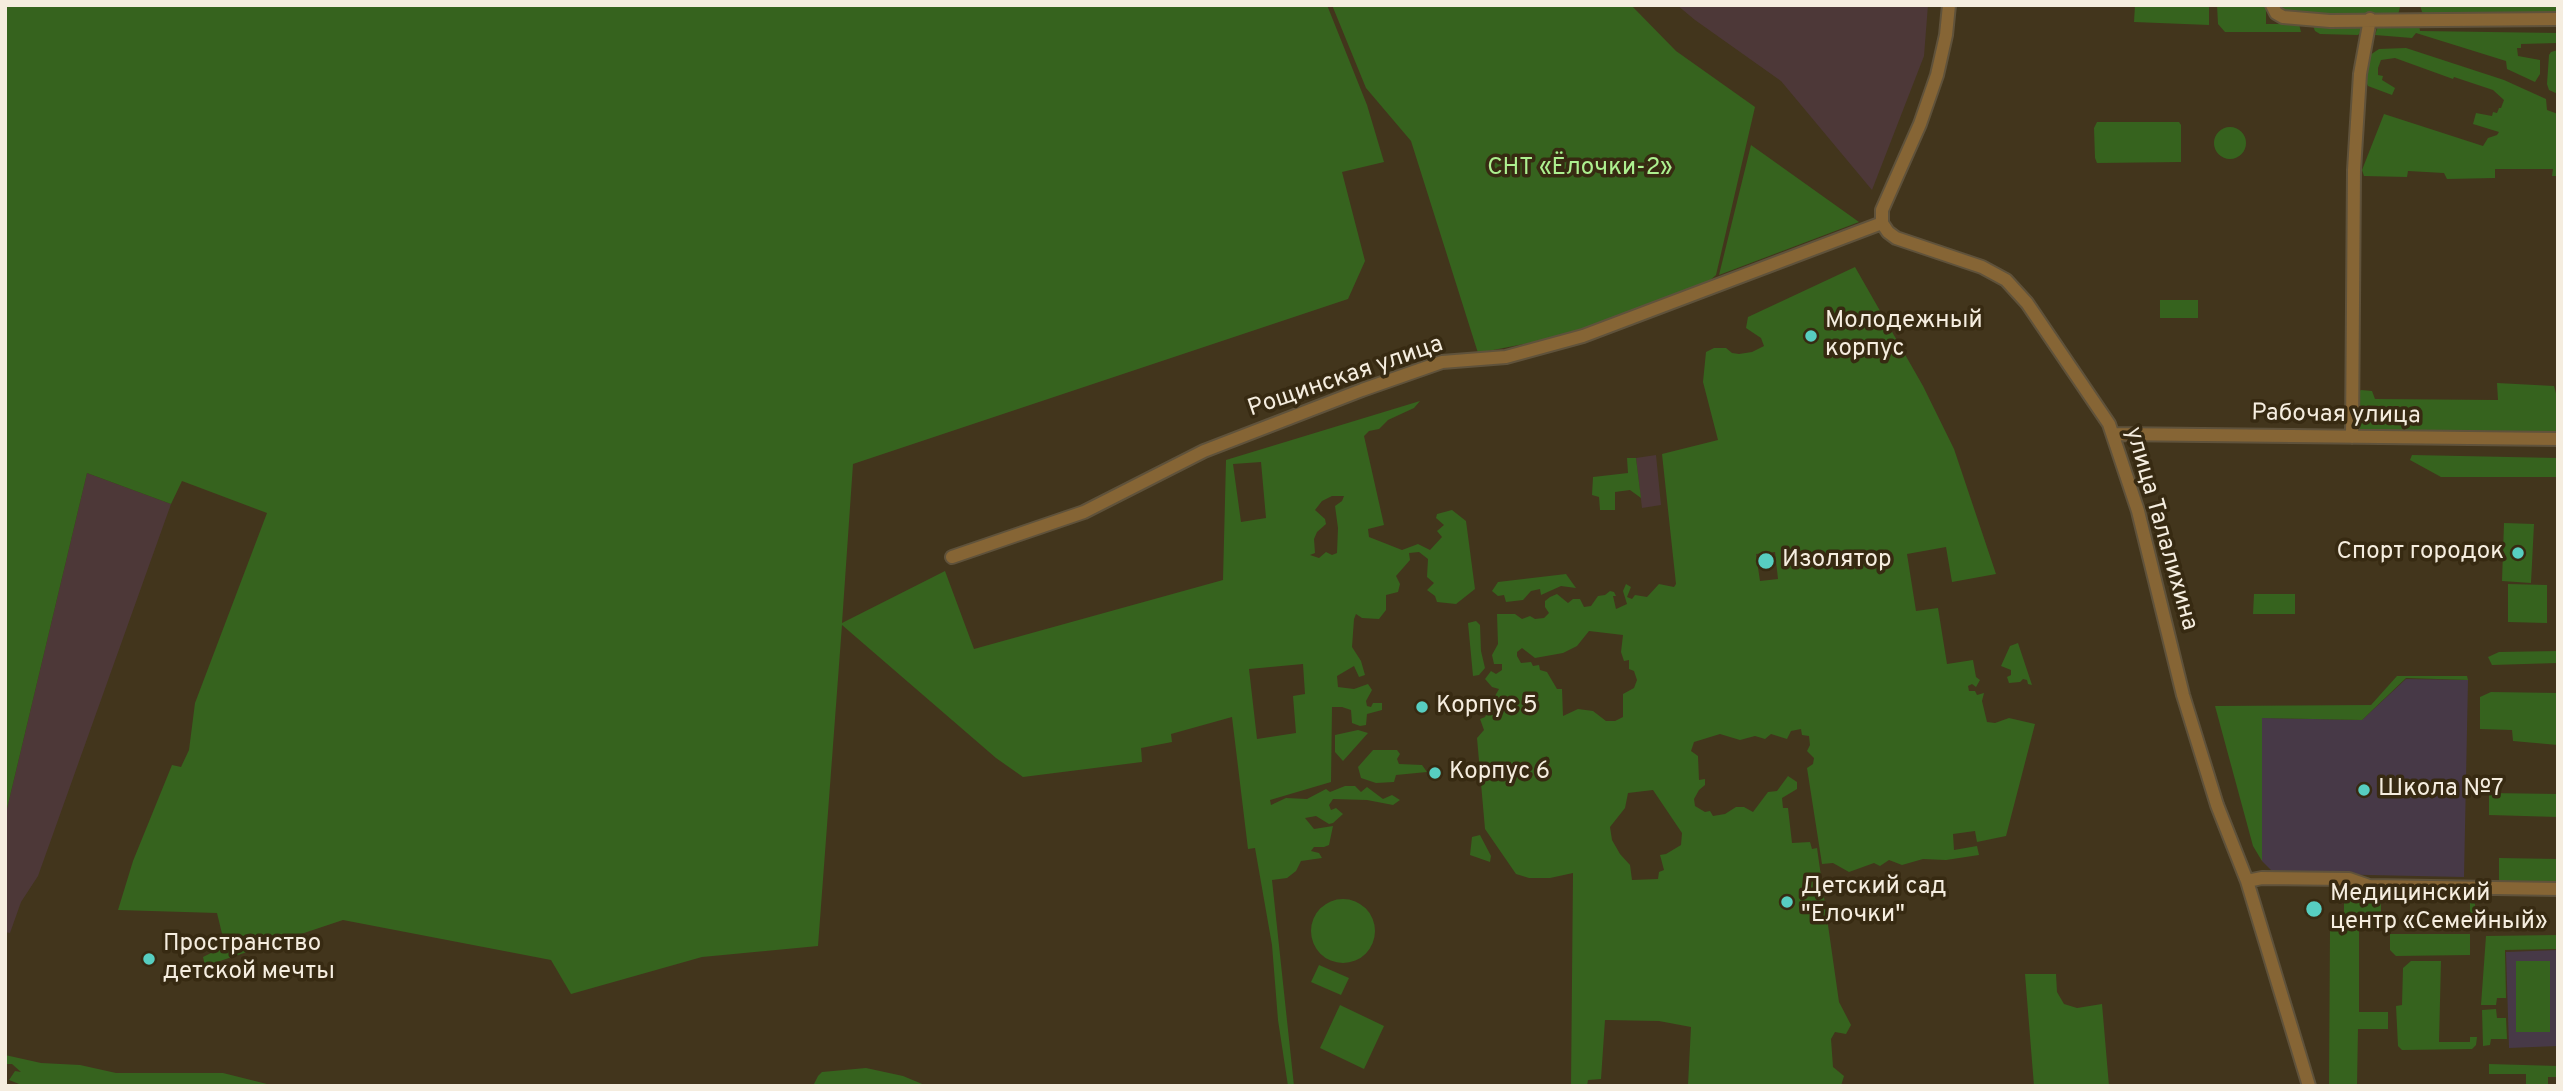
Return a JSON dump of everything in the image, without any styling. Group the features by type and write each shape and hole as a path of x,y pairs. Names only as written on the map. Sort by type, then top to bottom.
{"street":[{"path":"1882,223 1882,210 1920,124 1937,75 1949,5"},
{"path":"2272,5 2276,13 2285,18 2336,21 2558,19"},
{"path":"2352,437 2354,170 2360,74 2370,19"},
{"name":"улица Талалихина","path":"1882,223 1893,236 1982,267 2010,284 2027,303 2104,414 2138,511 2183,695 2217,805 2247,881 2309,1086"},
{"name":"Рощинская улица","path":"951,557 1084,512 1204,451 1362,390 1442,362 1506,357 1583,336 1882,223"},
{"name":"Рабочая улица","path":"2113,434 2558,439"},
{"path":"2247,881 2262,878 2349,879 2369,886 2558,889"}],"shaded area":[{"path":"1677,5 1928,5 1924,56 1872,190 1781,81"},
{"path":"1656,455 1661,505 1642,508 1636,458"},
{"path":"87,473 171,504 38,876 21,902 10,933 5,932 5,817"},
{"name":"Школа №7","path":"2406,679 2468,680 2464,877 2274,873 2262,861 2262,718 2362,720"},
{"path":"2558,950 2558,1046 2509,1048 2506,952"}],"green space":[{"path":"5,5 1327,5 1367,105 1384,162 1342,172 1365,261 1348,299 853,464 842,623 945,571 974,649 1223,580 1226,460 1420,401 1414,408 1388,420 1379,429 1369,431 1364,436 1384,525 1368,529 1369,537 1402,550 1418,544 1430,550 1442,537 1437,531 1444,525 1436,518 1437,514 1452,510 1466,521 1475,589 1456,604 1437,602 1435,596 1427,590 1434,583 1427,577 1428,559 1419,552 1409,553 1410,560 1396,576 1400,584 1398,592 1386,595 1386,610 1379,619 1362,618 1356,614 1354,619 1352,647 1361,661 1365,675 1359,677 1354,666 1337,676 1338,687 1354,689 1368,684 1372,690 1366,701 1367,706 1382,703 1382,710 1367,714 1366,725 1360,726 1352,723 1351,710 1332,707 1331,782 1270,800 1271,805 1286,798 1307,799 1326,789 1330,792 1345,786 1355,786 1361,792 1367,787 1383,799 1392,795 1400,800 1393,805 1367,800 1333,799 1329,805 1331,810 1336,808 1343,814 1333,823 1329,824 1316,816 1305,818 1314,829 1333,826 1329,845 1314,847 1311,851 1319,853 1322,858 1301,861 1296,871 1287,878 1272,880 1294,1086 1288,1086 1278,1020 1272,945 1255,848 1248,849 1232,717 1171,734 1172,742 1141,748 1142,762 1023,777 996,758 842,625 818,946 702,957 571,994 551,960 343,920 205,966 203,957 225,946 217,913 118,910 133,861 172,765 181,767 189,750 195,703 267,513 182,481 171,504 87,473 5,817","holes":["1261,462 1266,518 1241,522 1233,464","1332,496 1344,496 1335,506 1337,553 1332,555 1326,552 1319,558 1310,555 1315,553 1314,539 1317,532 1326,524 1325,519 1315,510 1322,501","1303,664 1305,694 1293,696 1296,733 1257,739 1249,669"]},
{"name":"СНТ «Ёлочки-2»","path":"1332,5 1631,5 1676,51 1755,107 1716,275 1705,285 1580,333 1478,353 1411,141 1366,88"},
{"path":"2135,5 2209,5 2209,25 2134,22"},
{"path":"2217,5 2266,5 2266,24 2299,24 2301,32 2225,32 2218,24"},
{"path":"2278,5 2400,7 2398,15 2334,15 2281,11"},
{"path":"2420,5 2558,5 2558,14 2428,14 2422,12"},
{"path":"2419,24 2420,31 2558,33 2558,43 2521,44 2521,48 2517,48 2518,56 2540,60 2540,74 2535,82 2507,69 2506,61 2416,33 2412,38 2375,35 2378,26"},
{"path":"2313,26 2361,27 2362,31 2358,35 2320,34"},
{"path":"2406,48 2504,80 2546,99 2547,110 2558,114 2558,176 2552,176 2553,169 2495,169 2495,178 2447,179 2444,173 2408,171 2407,177 2364,176 2362,170 2384,114 2483,146 2488,138 2499,132 2473,124 2476,113 2492,116 2493,112 2497,113 2501,108 2504,100 2493,90 2395,58 2381,60 2378,68 2378,75 2383,76 2382,80 2395,88 2392,95 2368,86 2365,80 2370,55 2379,49"},
{"path":"2558,50 2558,94 2549,90 2547,84 2549,55"},
{"path":"2097,122 2179,122 2181,162 2097,163 2094,128"},
{"path":"2230,127 2242,131 2246,143 2242,155 2230,159 2218,155 2214,143 2218,131"},
{"path":"1751,145 1859,222 1719,275"},
{"path":"1855,267 1923,386 1954,449 1996,574 1952,582 1946,547 1907,554 1916,611 1938,608 1947,664 1973,660 1976,677 1980,680 1976,687 1972,684 1968,686 1969,691 1975,691 1977,695 1984,693 1982,701 1987,722 1995,723 2009,718 2035,724 2006,836 1977,842 1975,831 1953,834 1954,850 1977,846 1979,855 1946,860 1923,859 1902,865 1889,860 1880,866 1874,863 1849,872 1833,863 1822,864 1807,768 1813,764 1814,758 1807,751 1810,745 1809,736 1802,735 1801,729 1791,731 1787,739 1771,734 1765,739 1755,736 1740,740 1720,734 1694,742 1691,751 1698,756 1699,780 1705,779 1705,785 1694,799 1695,806 1705,812 1710,811 1713,816 1725,814 1736,807 1744,807 1753,812 1768,792 1777,791 1788,776 1797,782 1797,789 1782,798 1783,808 1788,808 1792,843 1810,842 1812,849 1817,848 1839,1002 1851,1025 1846,1034 1835,1032 1831,1039 1833,1067 1844,1076 1841,1086 1682,1086 1688,1085 1691,1027 1659,1021 1605,1020 1601,1079 1588,1080 1587,1086 1571,1086 1573,873 1550,878 1529,878 1516,874 1485,829 1477,738 1484,730 1480,719 1485,717 1488,711 1482,703 1495,696 1499,689 1492,687 1485,679 1491,671 1496,674 1502,670 1502,664 1494,664 1492,655 1498,644 1497,614 1515,614 1522,619 1530,616 1535,619 1544,618 1549,613 1545,601 1557,594 1568,603 1573,599 1580,599 1584,607 1591,606 1598,596 1610,591 1616,596 1613,596 1616,609 1627,604 1623,591 1626,584 1631,587 1627,597 1632,599 1635,595 1647,597 1659,584 1674,587 1676,584 1662,454 1718,440 1703,382 1706,352 1714,348 1726,348 1739,354 1764,346 1761,338 1746,328 1748,317","holes":["1775,552 1778,579 1760,581 1756,554","1589,631 1623,635 1621,652 1624,661 1629,660 1629,669 1634,671 1637,680 1634,688 1623,694 1623,717 1606,721 1593,711 1578,709 1563,716 1562,689 1557,689 1547,672 1540,670 1539,665 1521,663 1517,656 1517,652 1522,648 1535,658 1563,653 1577,646","1653,790 1682,833 1681,845 1660,855 1664,870 1659,872 1658,879 1632,880 1630,865 1612,840 1610,827 1625,808 1628,793"]},
{"path":"2160,300 2198,300 2198,318 2160,318"},
{"path":"2497,383 2554,386 2558,401 2558,433 2361,432 2357,428 2357,393 2361,390 2372,391 2375,399 2498,400"},
{"path":"2412,455 2558,458 2558,477 2441,477 2410,460"},
{"path":"1627,458 1636,458 1641,498 1630,490 1615,492 1615,510 1600,510 1599,497 1592,495 1593,477 1628,473"},
{"name":"Спорт городок","path":"2504,523 2534,524 2531,583 2502,581"},
{"path":"1566,574 1576,588 1561,586 1541,595 1540,589 1531,591 1523,600 1506,602 1504,595 1498,596 1492,591 1498,582"},
{"path":"2508,584 2547,585 2547,623 2508,622"},
{"path":"2254,594 2295,594 2295,614 2253,614"},
{"path":"1476,621 1480,625 1485,668 1479,675 1473,676 1468,623"},
{"path":"2018,643 2032,685 2023,679 2009,683 2007,677 2011,675 2011,670 2001,666 2010,646"},
{"path":"2558,651 2558,663 2492,665 2488,657 2499,652"},
{"path":"2397,676 2467,676 2468,680 2406,678 2362,720 2262,718 2262,861 2253,846 2215,706 2371,705"},
{"path":"2491,692 2558,693 2558,745 2513,741 2512,730 2480,729 2480,697"},
{"path":"1358,730 1368,733 1343,761 1335,752 1335,735"},
{"path":"1373,750 1397,750 1400,754 1397,759 1399,764 1422,765 1427,772 1396,775 1394,782 1376,783 1361,778 1358,767"},
{"path":"2489,793 2558,794 2558,817 2489,815"},
{"path":"1480,835 1491,856 1490,862 1470,855 1472,837"},
{"path":"2499,858 2558,859 2558,882 2499,881"},
{"path":"2344,893 2381,893 2381,930 2359,930 2359,1012 2388,1012 2388,1029 2358,1029 2357,1086 2329,1086 2330,929 2344,929"},
{"path":"2386,893 2469,895 2475,904 2475,926 2470,926 2470,902 2386,900"},
{"path":"1337,899 1349,899 1366,908 1373,919 1373,943 1366,954 1349,963 1337,963 1325,958 1316,949 1311,937 1311,925 1316,913 1325,904"},
{"path":"2390,934 2470,934 2470,955 2396,956 2390,950"},
{"path":"2558,935 2558,949 2505,950 2506,998 2497,998 2496,1005 2481,1005 2486,936"},
{"path":"2411,961 2441,961 2439,1042 2470,1042 2470,1037 2477,1037 2476,1045 2472,1049 2402,1050 2398,1046 2396,1006 2402,1005 2403,968"},
{"path":"2516,961 2550,961 2550,1032 2516,1032"},
{"path":"1319,965 1349,978 1341,995 1311,982"},
{"path":"2025,974 2056,974 2057,992 2064,1004 2077,1008 2102,1004 2109,1086 2034,1086"},
{"path":"1340,1005 1384,1026 1364,1069 1320,1048"},
{"path":"2496,1009 2497,1018 2506,1018 2507,1039 2491,1039 2490,1045 2483,1046 2482,1010"},
{"path":"5,1055 41,1063 80,1065 116,1073 223,1073 275,1086 24,1086 9,1080 15,1071 21,1072 12,1064 5,1064"},
{"path":"2489,1064 2558,1066 2558,1077 2548,1077 2548,1086 2526,1086 2526,1074 2489,1074"},
{"path":"866,1068 903,1076 927,1086 813,1086 822,1072"}],"place":[{"name":"Молодежный корпус","path":"1811,336"},
{"name":"Спорт городок","path":"2518,553"},
{"name":"Изолятор","path":"1766,561"},
{"name":"Корпус 5","path":"1422,707"},
{"name":"Корпус 6","path":"1435,773"},
{"name":"Школа №7","path":"2364,790"},
{"name":"Детский сад \"Елочки\"","path":"1787,902"},
{"name":"Медицинский центр «Семейный»","path":"2314,909"},
{"name":"Пространство детской мечты","path":"149,959"}]}
